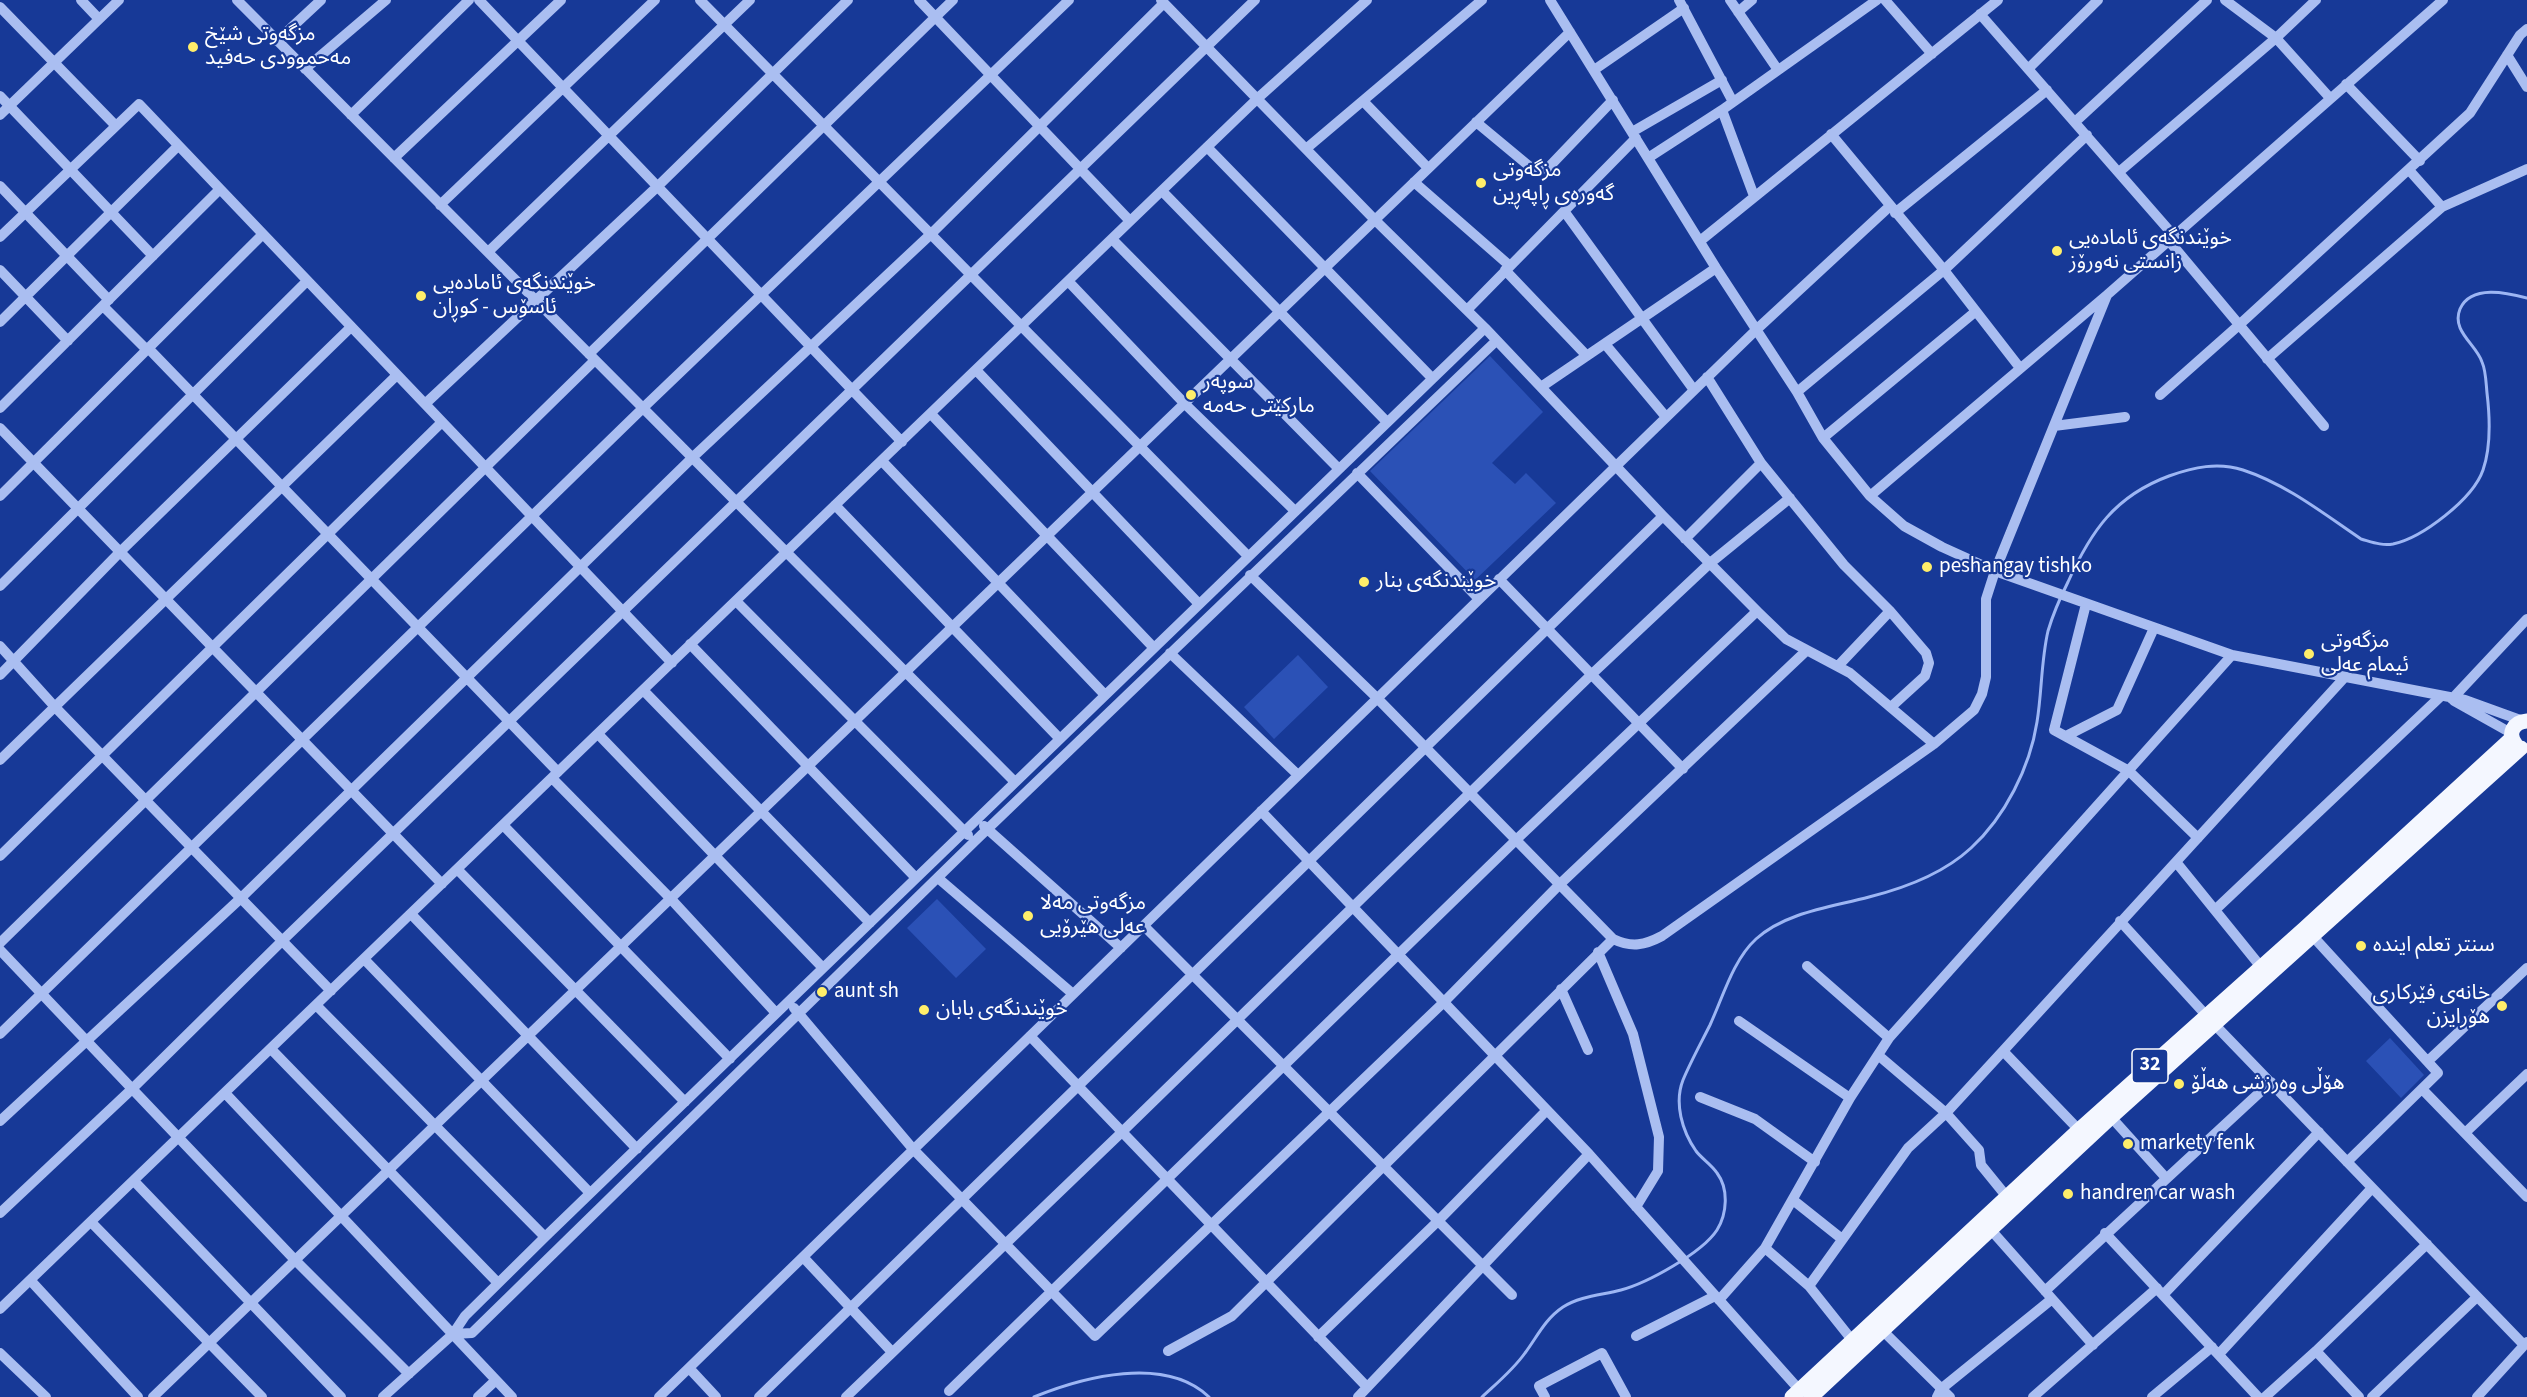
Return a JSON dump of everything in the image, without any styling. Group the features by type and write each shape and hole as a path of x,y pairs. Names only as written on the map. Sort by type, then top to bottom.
{"main road":[{"name":"32","path":"1802,1395 1852,1340 2079,1130 2211,1020 2518,742 2515,725 2525,721"},
{"name":"32","path":"1802,1395 1882,1330 1991,1230 2211,1020 2261,967 2309,933"}],"street":[{"path":"81,0 99,19"},
{"path":"0,115 119,0"},
{"path":"237,0 1015,782"},
{"path":"278,41 321,0"},
{"path":"305,69 386,0"},
{"path":"351,114 469,0"},
{"path":"479,0 902,441"},
{"path":"394,158 561,0"},
{"path":"440,205 655,0"},
{"path":"700,0 1248,556"},
{"path":"488,252 750,0"},
{"path":"425,404 658,186 848,0"},
{"path":"919,0 1130,221"},
{"path":"0,943 486,468 708,238 953,0"},
{"path":"0,1034 190,846 1069,0"},
{"path":"0,1213 132,1089 282,940 1255,0"},
{"path":"0,1309 1258,98 1367,0"},
{"path":"1307,148 1482,0"},
{"path":"1730,0 1778,70"},
{"path":"1738,12 1752,0"},
{"path":"1648,158 1722,110 1877,0"},
{"path":"1885,0 1932,54"},
{"path":"1700,241 1998,0"},
{"path":"2028,69 2098,0"},
{"path":"2075,122 2207,0"},
{"path":"2225,0 2276,38 2330,98"},
{"path":"2119,172 2276,38 2316,0"},
{"path":"1870,496 2108,295 2444,0"},
{"path":"0,1121 241,898 692,458 931,234 1040,127 1162,1 1375,220 1485,328 1709,564 1786,639 1838,666 1934,744"},
{"path":"1553,1 1716,268 1797,392 1823,438 1885,512 1922,537 1995,570 2232,655 2472,702 2525,721"},
{"path":"1594,69 1682,4 1733,102"},
{"path":"0,7 116,126"},
{"path":"1980,14 2119,172 2267,359 2324,426"},
{"path":"2160,395 2240,325 2470,113 2520,34 2527,29"},
{"path":"153,1397 1570,32"},
{"path":"2507,55 2527,87"},
{"path":"1467,310 1564,211 1634,135 1722,80"},
{"path":"2346,84 2420,161"},
{"path":"659,1397 1756,330 1892,209 2047,90"},
{"path":"0,96 153,256"},
{"path":"1476,122 1529,166 1539,169 1548,168 1613,100"},
{"path":"1363,101 1428,168"},
{"path":"0,237 139,104 672,663"},
{"path":"1722,110 1754,196"},
{"path":"1831,134 1944,270 2020,368"},
{"path":"1797,392 1944,270 2087,135"},
{"path":"0,322 178,146"},
{"path":"1207,147 1432,378"},
{"path":"2267,359 2442,207 2527,169"},
{"path":"2409,170 2442,207"},
{"path":"1414,182 1508,268 1587,356"},
{"path":"0,186 68,256 147,349 509,721 555,775 776,1012"},
{"path":"0,408 220,189"},
{"path":"1162,191 1388,422"},
{"path":"1564,211 1694,390"},
{"path":"0,496 263,234"},
{"path":"1112,239 1339,469"},
{"path":"1541,387 1716,268"},
{"path":"0,270 68,341"},
{"path":"0,586 308,281"},
{"path":"1068,281 1184,404 1295,511"},
{"path":"1250,576 1377,698 1613,939 1639,945 1662,936 1934,744 1969,714 1982,694 1987,668 1986,599 1995,570 2108,295"},
{"path":"1823,438 1975,312"},
{"path":"0,675 120,552 351,327"},
{"path":"383,1397 453,1334 465,1316 590,1193 1485,328"},
{"path":"453,1334 472,1333 975,841 1496,341"},
{"path":"1605,344 1666,417"},
{"path":"976,370 1199,604"},
{"path":"0,760 397,375"},
{"path":"1707,377 1761,464 1844,565 1923,648 1929,663 1925,676 1891,707"},
{"path":"930,414 1154,648"},
{"path":"2054,426 2125,417"},
{"path":"0,856 442,422"},
{"path":"0,428 442,884"},
{"path":"882,461 1106,695"},
{"path":"1685,539 1761,464"},
{"path":"1357,473 1479,599"},
{"path":"846,1397 1592,675 1709,564 1790,498"},
{"path":"835,506 1060,739"},
{"path":"759,1397 1663,516"},
{"path":"1499,579 1683,768"},
{"path":"736,601 975,841"},
{"path":"2085,604 2054,730 2129,771 2198,838"},
{"path":"949,1391 1638,722 1757,611"},
{"path":"1838,666 1890,611"},
{"path":"2215,910 2527,619"},
{"path":"2066,736 2116,710 2154,628"},
{"path":"690,644 916,878"},
{"path":"0,646 146,802 331,991"},
{"path":"788,1001 913,1149 1095,1336 1444,1002 1560,884 1806,651"},
{"path":"1170,653 1298,775"},
{"path":"1636,1336 1717,1298 1765,1248 1850,1098 1889,1038 2232,655"},
{"path":"1809,1286 1908,1148 1946,1113 2345,677"},
{"path":"643,690 870,923"},
{"path":"2446,697 2518,742"},
{"path":"598,734 822,968"},
{"path":"1037,761 1047,772"},
{"path":"1261,811 1589,1154 1802,1395"},
{"path":"977,819 1121,948"},
{"path":"503,825 730,1059"},
{"path":"2176,862 2261,967"},
{"path":"457,869 685,1102"},
{"path":"938,878 1073,994"},
{"path":"411,914 637,1149"},
{"path":"2120,921 2211,1020 2525,1344 2477,1397"},
{"path":"1144,926 1512,1295"},
{"path":"2309,933 2438,1073 2347,1162"},
{"path":"1168,1351 1232,1316 1613,939"},
{"path":"0,950 295,1260 409,1374"},
{"path":"1598,952 1633,1034 1659,1137 1658,1172 1636,1207"},
{"path":"364,959 590,1193"},
{"path":"1807,966 1889,1038"},
{"path":"2428,1061 2527,968"},
{"path":"1561,989 1588,1050"},
{"path":"316,1005 545,1237"},
{"path":"1739,1021 1850,1098"},
{"path":"1030,1036 1367,1387"},
{"path":"271,1049 498,1283"},
{"path":"2003,1051 2079,1130"},
{"path":"1878,1055 1946,1113 1979,1150 1981,1165 2007,1197"},
{"path":"2465,1133 2527,1074"},
{"path":"1939,1393 2049,1295 2105,1233 2271,1082"},
{"path":"2422,1089 2527,1197"},
{"path":"225,1093 512,1397"},
{"path":"1700,1097 1755,1119 1815,1161"},
{"path":"1318,1337 1438,1221 1547,1110"},
{"path":"2111,1117 2166,1178"},
{"path":"2033,1397 2093,1345 2160,1292 2319,1132"},
{"path":"1358,1397 1589,1154"},
{"path":"134,1181 341,1397"},
{"path":"2152,1397 2215,1351 2372,1188"},
{"path":"1793,1200 1842,1239"},
{"path":"91,1222 262,1397"},
{"path":"1991,1230 2093,1345"},
{"path":"2105,1233 2258,1397"},
{"path":"2265,1397 2427,1244"},
{"path":"1765,1248 1809,1286 1852,1340"},
{"path":"803,1257 892,1352"},
{"path":"31,1281 138,1397"},
{"path":"2372,1397 2477,1297"},
{"path":"1882,1330 1939,1393 1950,1397"},
{"path":"2316,1351 2359,1397"},
{"path":"0,1353 45,1397"},
{"path":"1545,1397 1539,1386 1602,1353 1626,1397"},
{"path":"689,1368 716,1397"},
{"path":"478,1397 496,1380"}],"shaded area":[{"path":"1490,356 1543,412 1492,463 1515,484 1526,473 1556,503 1475,580 1370,471"},
{"path":"1298,655 1328,687 1274,739 1244,707"},
{"path":"937,899 986,949 956,978 907,928"},
{"path":"2390,1038 2424,1075 2401,1098 2366,1061"}],"waterway":[{"path":"1482,1397 1515,1365 1546,1323 1563,1307 1584,1298 1621,1290 1659,1274 1699,1248 1717,1230 1725,1209 1725,1194 1721,1179 1696,1151 1687,1135 1681,1117 1679,1098 1683,1080 1741,957 1756,939 1781,922 1795,916 1883,893 1936,872 1971,848 1995,822 2022,773 2034,739 2046,642 2054,612 2086,547 2107,517 2119,505 2150,484 2188,470 2224,466 2243,470 2274,483 2304,500 2361,539 2393,544 2418,534 2445,516 2469,493 2483,470 2489,442 2485,373 2479,355 2461,331 2458,317 2460,309 2465,301 2481,293 2510,294 2527,298"},
{"path":"1034,1397 1099,1377 1147,1373 1170,1376 1191,1384 1209,1397"}],"place":[{"name":"مزگەوتی شێخ مەحموودی حەفید","path":"193,47"},
{"name":"مزگەوتی گەورەی ڕاپەڕین","path":"1481,183"},
{"name":"خوێندنگەی ئامادەیی زانستی نەورۆز","path":"2057,251"},
{"name":"خوێندنگەی ئامادەیی ئاسۆس - کوڕان","path":"421,296"},
{"name":"سوپەر مارکێتی حەمە","path":"1191,395"},
{"name":"peshangay tishko","path":"1927,567"},
{"name":"خوێندنگەی بنار","path":"1364,582"},
{"name":"مزگەوتی ئیمام عەلی","path":"2309,654"},
{"name":"مزگەوتی مەلا عەلی هێرۆیی","path":"1028,916"},
{"name":"سنتر تعلم اينده","path":"2361,946"},
{"name":"aunt sh","path":"822,992"},
{"name":"خانەی فێرکاری هۆرایزن","path":"2502,1006"},
{"name":"خوێندنگەی بابان","path":"924,1010"},
{"name":"ھۆڵی وەرزشی ھەڵۆ","path":"2179,1084"},
{"name":"markety fenk","path":"2128,1144"},
{"name":"handren car wash","path":"2068,1194"}]}
